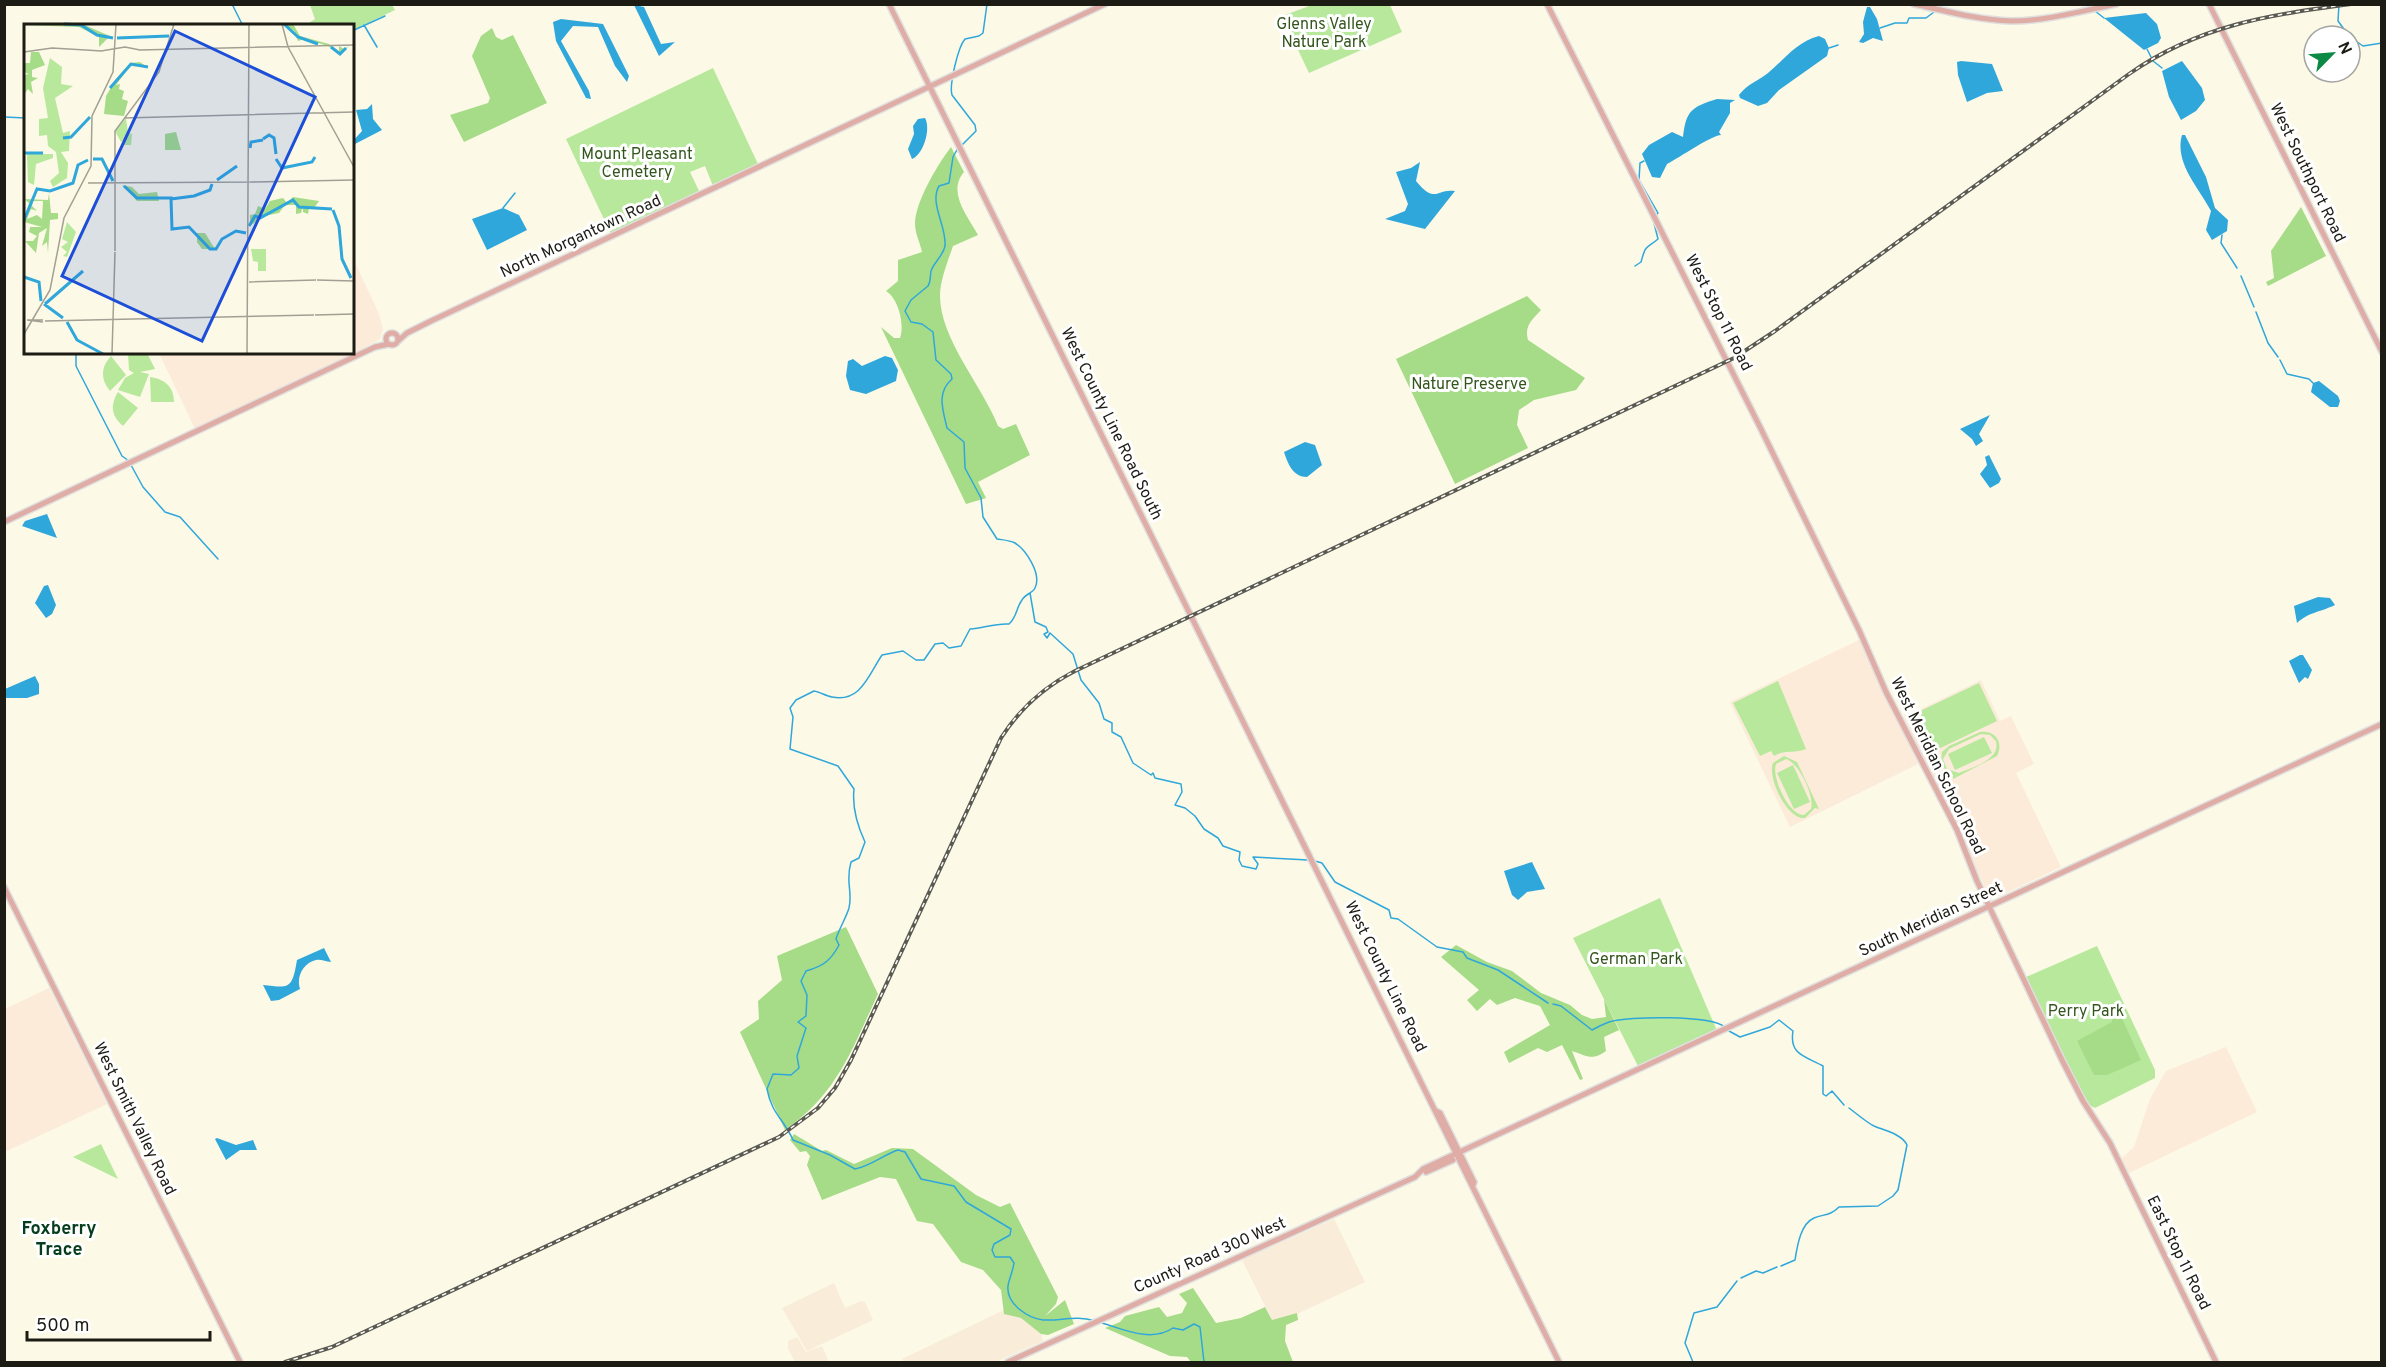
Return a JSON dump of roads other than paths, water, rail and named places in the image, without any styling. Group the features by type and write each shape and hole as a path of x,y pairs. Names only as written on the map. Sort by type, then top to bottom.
{"main road":[{"name":"West County Line Road South","path":"889,4 1309,855"},
{"name":"North Morgantown Road","path":"398,341 407,333 1105,4"},
{"name":"West Stop 11 Road","path":"1547,4 1724,354 1861,636"},
{"path":"1914,4 1979,18 2012,21 2116,4"},
{"name":"West Southport Road","path":"2209,4 2382,352"},
{"path":"4,522 375,347 393,345 398,341 396,334 390,333 375,347"},
{"name":"North Morgantown Road","path":"396,334 407,333"},
{"path":"386,337 389,344"},
{"name":"West Meridian School Road","path":"1861,636 1893,707 1957,830 1990,907 2078,1094 2116,1156"},
{"name":"South Meridian Street","path":"1459,1156 2382,724"},
{"name":"West County Line Road","path":"1309,855 1559,1362"},
{"name":"West Smith Valley Road","path":"4,887 240,1362"},
{"name":"County Road 300 West","path":"1008,1362 1459,1156"},
{"name":"East Stop 11 Road","path":"2116,1156 2216,1362"}],"water":[{"path":"634,5 644,7 661,44 675,42 659,56"},
{"path":"1867,7 1870,7 1877,19 1883,41 1873,38 1863,43 1859,42 1864,34 1863,22"},
{"path":"2146,13 2157,24 2161,38 2158,43 2144,50 2104,18"},
{"path":"561,19 603,24 629,76 627,82 615,66 598,27 573,26 561,41 589,91 591,99 586,98 556,41 553,22"},
{"path":"1819,36 1825,39 1829,48 1827,56 1779,90 1767,103 1758,106 1740,98 1739,95 1746,87 1768,73 1804,42"},
{"path":"2182,61 2202,88 2205,100 2196,111 2181,120 2169,97 2162,71"},
{"path":"1957,62 1992,64 2003,91 1987,93 1967,102 1958,75"},
{"path":"1717,99 1735,100 1730,103 1730,113 1719,132 1721,135 1667,164 1660,178 1652,177 1642,154 1649,145 1672,132 1683,137 1686,121 1691,111"},
{"path":"372,104 373,119 382,130 354,144 354,140 362,131 356,110 367,109"},
{"path":"925,118 927,128 925,140 920,152 912,159 908,149 914,134 913,126 918,119"},
{"path":"2182,135 2185,135 2206,177 2215,208 2228,220 2227,231 2212,240 2206,230 2211,211 2184,165 2180,145"},
{"path":"1420,162 1416,181 1423,188 1432,194 1455,191 1425,229 1385,219 1405,211 1408,204 1396,172 1411,168"},
{"path":"503,208 519,215 527,230 487,250 472,219"},
{"path":"885,356 892,358 898,370 896,381 866,394 850,390 846,376 848,361 853,359 862,366"},
{"path":"2319,381 2338,396 2340,401 2338,407 2330,407 2311,392 2313,383"},
{"path":"1990,415 1979,434 1983,441 1976,446 1972,439 1960,429"},
{"path":"1305,442 1315,445 1322,465 1307,477 1295,472 1289,465 1284,452"},
{"path":"1989,455 2001,479 1999,483 1990,488 1980,474 1987,465 1985,457"},
{"path":"47,514 57,538 22,526 25,521"},
{"path":"48,585 56,605 52,614 46,618 35,603 44,586"},
{"path":"2318,597 2330,598 2335,605 2301,619 2297,623 2294,606"},
{"path":"2303,655 2312,670 2308,679 2305,677 2299,683 2289,661"},
{"path":"35,676 39,684 39,694 27,698 5,698 5,689"},
{"path":"1532,862 1545,889 1527,892 1518,900 1512,895 1504,871"},
{"path":"324,948 331,962 318,960 307,964 300,975 300,989 279,1000 271,1001 263,985 279,987 288,985 293,977 297,960"},
{"path":"215,1139 236,1145 253,1140 257,1150 240,1150 226,1160"}],"waterway":[{"path":"232,4 242,24"},
{"path":"962,145 976,131 975,125 952,95 953,75 962,43 965,39 983,33 987,4"},
{"path":"2339,4 2338,21 2340,24"},
{"path":"2095,11 2104,18"},
{"path":"1880,28 1895,23 1907,23 1909,18 1926,18 1934,12"},
{"path":"354,30 385,16"},
{"path":"364,25 377,47"},
{"path":"2362,45 2382,43"},
{"path":"1829,48 1838,45"},
{"path":"2147,49 2151,57"},
{"path":"2153,61 2162,68"},
{"path":"4,117 24,118"},
{"path":"958,148 953,157 949,183 939,186 936,193 937,207 944,231 944,250 932,268 928,286 911,300 905,311 911,322 922,324 933,332 936,360 951,374 952,379 942,396 944,415 947,428 964,442 965,468 981,498 983,517 997,539 1015,543 1024,551 1035,569 1037,582 1034,590 1023,598 1009,624 970,629 961,646 949,648 943,643 935,644 924,660 916,660 903,651 882,655 863,685 850,696 832,697 814,691 796,700 790,708 793,717 790,749 838,766 854,789 856,816 865,842 859,858 851,862 850,902 836,939 839,945 826,962 806,971 801,981 807,995 806,1016 798,1022 806,1028 797,1056 799,1068 791,1075 773,1074 767,1089 775,1111 793,1140 830,1155 855,1169 898,1150 905,1152 921,1179 954,1186 966,1202 1011,1229 1010,1235 994,1244 992,1250 995,1257 1010,1257 1014,1263 1008,1293 1019,1309 1043,1320 1075,1318 1095,1321"},
{"path":"1644,161 1640,163 1639,180 1658,213 1656,215"},
{"path":"503,208 515,193"},
{"path":"1635,266 1641,262 1646,248 1658,239 1654,223"},
{"path":"2222,235 2221,243 2237,268"},
{"path":"2241,276 2254,307"},
{"path":"2256,312 2268,343 2278,357"},
{"path":"76,354 76,366 122,456 129,461"},
{"path":"2280,360 2287,374 2309,379 2313,383"},
{"path":"131,465 143,487 165,512 180,517 218,559"},
{"path":"1030,593 1035,622 1046,627 1048,632 1044,634 1047,638 1050,633 1073,654 1081,680 1099,703 1104,719 1112,723 1112,732 1121,737 1133,763 1151,775 1153,773 1155,778 1181,784 1182,792 1175,805 1185,808 1195,816 1204,829 1218,838 1223,846 1240,852 1239,860 1242,866 1256,869 1258,864 1253,857 1308,860"},
{"path":"1315,861 1322,863 1335,882 1389,910 1391,918 1398,919 1437,947 1463,952 1467,958 1498,970 1548,1003"},
{"path":"1553,1004 1561,1006 1592,1030 1609,1022 1650,1018 1704,1020 1725,1027"},
{"path":"1729,1031 1740,1037 1770,1027 1779,1020 1793,1031 1792,1039 1796,1050 1823,1066 1823,1094 1826,1096 1832,1091 1844,1105"},
{"path":"1781,1266 1795,1260 1800,1237 1809,1221 1839,1207 1878,1206 1898,1190 1907,1145 1905,1141 1871,1124 1849,1108"},
{"path":"1741,1278 1756,1271 1763,1273 1777,1267"},
{"path":"1693,1362 1685,1343 1694,1313 1717,1307 1737,1281"},
{"path":"1099,1322 1146,1335 1173,1328 1183,1330 1194,1324 1200,1327 1204,1362"}],"railway":[{"path":"285,1362 332,1347 779,1137 818,1108 835,1088 851,1060 1001,738 1025,708 1053,684 1075,671 1734,358 1775,331 2155,57 2208,33 2236,25 2263,18 2351,4"}],"district":[{"name":"Foxberry Trace","path":"59,1239"}],"park label":[{"name":"Glenns Valley Nature Park","path":"1324,34"},
{"name":"Mount Pleasant Cemetery","path":"637,164"},
{"name":"Nature Preserve","path":"1469,385"},
{"name":"German Park","path":"1636,960"},
{"name":"Perry Park","path":"2086,1012"}]}
